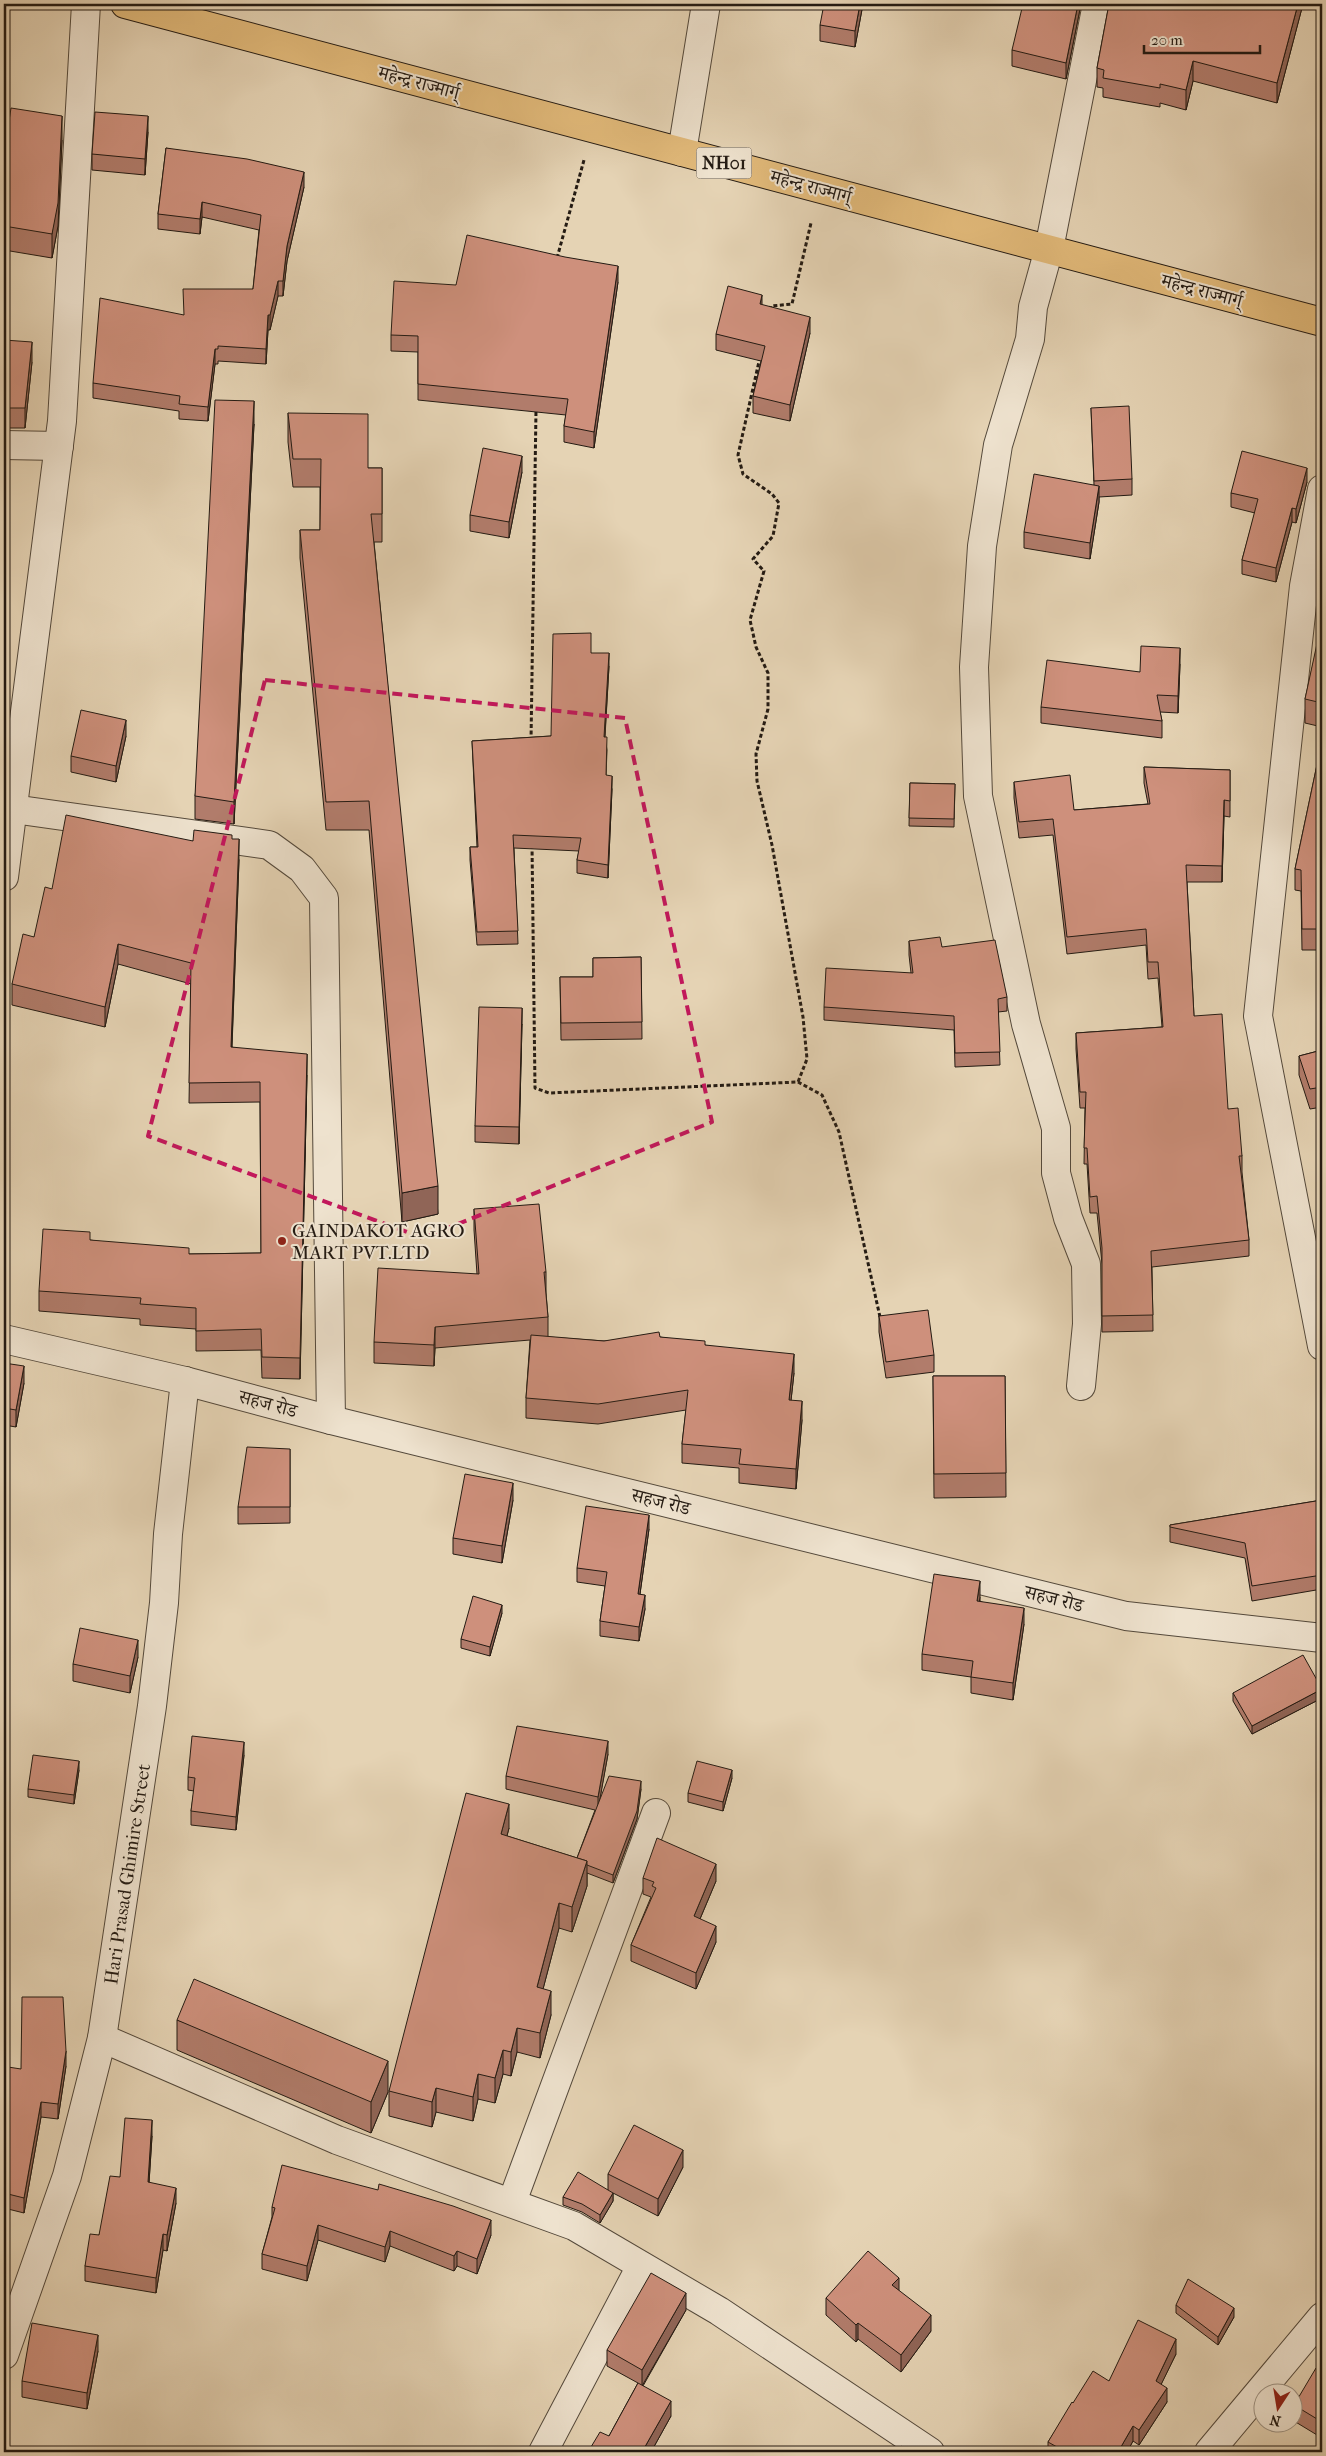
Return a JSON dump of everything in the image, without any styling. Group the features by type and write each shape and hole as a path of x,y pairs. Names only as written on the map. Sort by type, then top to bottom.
{"highway":[{"name":"महेन्द्र राज्मार्ग्","path":"126,4 174,10 592,128 1322,322"}],"street":[{"path":"4,877 59,446 86,4"},
{"path":"682,152 706,4"},
{"path":"1081,1386 1087,1324 1086,1264 1068,1218 1056,1173 1056,1128 1026,1024 978,796 975,687 982,546 998,445 1030,339 1033,307 1048,249 1097,4"},
{"path":"4,445 59,446"},
{"path":"1322,489 1304,586 1258,1016 1322,1346"},
{"path":"13,809 269,844 302,870 324,898 331,1420"},
{"name":"सहज रोड","path":"4,1339 185,1381 331,1420 1126,1616 1322,1638"},
{"name":"Hari Prasad Ghimire Street","path":"4,2355 67,2176 102,2038 152,1706 164,1603 168,1534 185,1381"},
{"path":"512,2202 656,1813"},
{"path":"102,2038 337,2140 574,2226 727,2316 930,2452"},
{"path":"543,2452 640,2266"},
{"path":"1209,2452 1322,2317"}],"path":[{"path":"557,259 592,128"},
{"path":"769,315 771,306 792,304 807,247 818,188"},
{"path":"761,352 738,455 743,474 772,494 779,503 773,536 753,559 764,571 750,620 756,647 768,673 768,709 756,754 757,781 772,845 803,1017 807,1059 798,1082"},
{"path":"531,744 536,405"},
{"path":"532,843 535,1088 549,1093 798,1082 822,1095 839,1132 880,1317"}],"highlighted area":[{"path":"265,680 625,718 712,1122 423,1238 148,1136"}],"building":[{"path":"824,4 860,4 855,31 820,25"},
{"path":"1023,4 1078,4 1066,63 1012,50"},
{"path":"1109,4 1298,4 1277,83 1193,61 1186,90 1160,84 1160,88 1103,78 1104,70 1097,68"},
{"path":"11,108 62,116 58,203 52,234 4,226 4,154"},
{"path":"95,112 148,116 145,159 92,154"},
{"path":"166,148 247,159 304,172 287,246 283,281 278,281 270,315 268,315 266,349 218,346 218,349 215,349 208,407 179,404 180,396 93,383 100,298 184,315 183,289 253,289 261,215 202,202 200,219 158,214"},
{"path":"467,235 565,257 618,266 594,432 564,426 568,399 418,384 418,336 391,335 394,281 456,285"},
{"path":"728,286 762,295 760,304 810,317 790,405 753,396 765,346 716,334"},
{"path":"4,340 32,342 25,408 4,408"},
{"path":"215,400 254,401 234,802 195,796"},
{"path":"1129,406 1132,479 1094,481 1091,408"},
{"path":"288,413 368,414 368,468 382,468 382,514 371,514 438,1186 402,1193 369,801 326,802 300,530 320,530 321,459 293,459"},
{"path":"483,448 522,456 509,522 470,515"},
{"path":"1242,451 1307,468 1296,509 1292,508 1276,568 1242,560 1258,499 1231,493"},
{"path":"1034,474 1099,486 1090,543 1024,532"},
{"path":"1322,625 1322,703 1305,699"},
{"path":"591,633 591,653 609,653 604,737 607,737 606,775 612,776 608,865 577,860 581,838 513,835 518,931 477,932 470,847 478,847 472,741 551,736 553,634"},
{"path":"1141,646 1180,648 1178,696 1157,695 1162,721 1041,707 1047,660 1140,672"},
{"path":"81,710 126,720 116,766 71,756"},
{"path":"1322,741 1322,929 1302,929 1301,870 1295,869"},
{"path":"1144,767 1230,770 1230,801 1224,800 1222,866 1186,865 1194,1016 1222,1014 1228,1109 1238,1108 1242,1156 1239,1156 1249,1240 1151,1251 1153,1315 1102,1316 1102,1248 1097,1196 1090,1197 1087,1148 1084,1148 1086,1092 1080,1092 1076,1033 1163,1027 1158,962 1148,962 1146,929 1067,937 1053,819 1019,822 1014,782 1070,775 1074,810 1150,804"},
{"path":"910,783 955,784 954,819 909,818"},
{"path":"66,815 193,841 194,830 232,835 232,839 239,839 231,1047 307,1054 300,1358 262,1357 261,1329 196,1331 196,1308 140,1304 141,1298 39,1291 43,1229 90,1232 90,1240 189,1248 189,1254 261,1253 260,1082 189,1083 191,963 118,944 105,1007 12,984 23,934 34,937 45,887 52,889"},
{"path":"940,937 942,947 995,940 1007,997 998,999 1000,1052 955,1053 954,1016 824,1007 826,968 913,973 909,941"},
{"path":"641,957 642,1022 561,1023 560,977 593,977 593,958"},
{"path":"479,1007 522,1008 519,1127 475,1126"},
{"path":"1322,1050 1322,1087 1310,1089 1299,1056"},
{"path":"539,1204 546,1272 544,1272 548,1317 435,1327 434,1345 374,1342 378,1268 479,1274 474,1209"},
{"path":"928,1310 934,1355 886,1362 879,1316"},
{"path":"659,1332 660,1337 705,1341 705,1345 794,1354 789,1400 802,1401 796,1469 739,1464 741,1449 682,1444 688,1390 598,1404 526,1398 531,1335 604,1341"},
{"path":"4,1363 24,1366 16,1410 4,1408"},
{"path":"933,1376 1005,1376 1006,1473 934,1474"},
{"path":"247,1447 290,1449 290,1507 238,1507"},
{"path":"465,1474 513,1483 502,1546 453,1538"},
{"path":"1322,1500 1322,1575 1252,1586 1245,1543 1170,1527 1170,1525"},
{"path":"586,1506 649,1515 638,1594 645,1595 639,1627 600,1621 607,1572 577,1568"},
{"path":"934,1574 980,1581 977,1601 1024,1608 1013,1683 971,1677 973,1661 922,1654"},
{"path":"473,1596 502,1605 490,1647 461,1639"},
{"path":"80,1628 138,1640 130,1676 73,1664"},
{"path":"1303,1655 1322,1689 1252,1726 1233,1693"},
{"path":"517,1726 608,1741 598,1797 506,1776"},
{"path":"192,1736 244,1742 236,1817 191,1811 195,1778 188,1777"},
{"path":"33,1755 79,1761 74,1795 28,1789"},
{"path":"697,1761 732,1770 723,1802 688,1793"},
{"path":"609,1776 641,1781 637,1811 613,1875 587,1865 587,1861 577,1858"},
{"path":"466,1793 509,1804 501,1834 587,1861 572,1907 559,1903 537,1987 551,1991 540,2033 517,2028 511,2052 503,2050 495,2078 478,2074 473,2097 436,2088 432,2102 389,2091"},
{"path":"657,1838 716,1864 694,1916 716,1926 696,1973 631,1945 656,1888 652,1886 654,1882 643,1878"},
{"path":"194,1979 388,2061 371,2102 177,2020"},
{"path":"22,1997 63,1997 66,2051 58,2104 41,2102 24,2198 4,2193 4,2092 8,2067 21,2069"},
{"path":"125,2118 152,2120 148,2182 176,2188 167,2235 163,2234 156,2278 85,2266 90,2234 99,2235 110,2176 120,2177"},
{"path":"634,2125 683,2150 658,2199 608,2174"},
{"path":"282,2165 378,2190 379,2184 453,2206 491,2220 477,2259 457,2251 454,2256 390,2231 385,2247 318,2225 307,2266 262,2254 275,2208 272,2207"},
{"path":"578,2172 613,2193 600,2215 582,2204 563,2197"},
{"path":"868,2251 899,2278 892,2285 931,2315 901,2355 858,2323 856,2325 826,2298"},
{"path":"651,2273 686,2293 642,2370 607,2350"},
{"path":"1188,2279 1234,2308 1218,2337 1176,2305"},
{"path":"1138,2320 1176,2339 1156,2381 1167,2388 1139,2430 1133,2426 1118,2452 1066,2452 1048,2442 1093,2371 1109,2381"},
{"path":"32,2323 98,2335 87,2393 22,2381"},
{"path":"1316,2368 1322,2372 1322,2422 1304,2411 1304,2388"},
{"path":"638,2383 671,2401 642,2452 588,2452 600,2432 609,2436"},
{"path":"901,2446 909,2452 896,2452"}],"place":[{"name":"GAINDAKOT AGRO MART PVT.LTD","path":"282,1241"}]}
